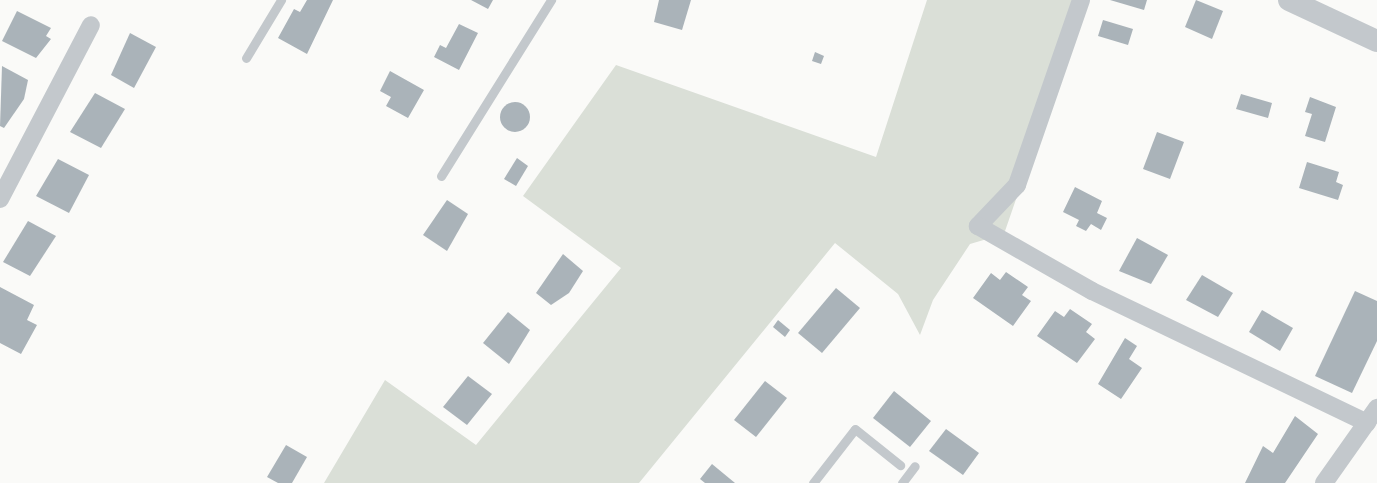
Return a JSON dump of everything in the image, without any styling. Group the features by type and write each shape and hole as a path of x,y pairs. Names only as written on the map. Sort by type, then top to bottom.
{"street":[{"path":"1081,0 1017,185 978,226 1092,291 1372,416 1324,483"},
{"path":"1289,0 1377,40"},
{"path":"0,199 91,25"}],"lane":[{"path":"246,58 281,0"},
{"path":"441,176 551,0"},
{"path":"813,483 855,429 900,465"},
{"path":"902,483 915,466"}],"shaded area":[{"path":"927,0 1085,0 1004,234 970,244 933,300 920,335 898,294 835,243 639,483 324,483 385,380 476,445 621,268 523,196 616,65 876,157"}],"building":[{"path":"307,0 333,0 307,54 278,38 294,9 300,12"},
{"path":"471,0 493,0 488,9"},
{"path":"659,0 691,0 682,30 654,22"},
{"path":"1110,0 1147,0 1144,10"},
{"path":"1196,0 1223,11 1212,39 1185,27"},
{"path":"17,11 51,28 46,36 51,39 36,58 2,41"},
{"path":"1103,20 1133,29 1128,45 1098,36"},
{"path":"459,24 478,33 459,70 434,57 440,45 446,48"},
{"path":"130,33 156,47 134,88 111,75"},
{"path":"815,52 824,56 821,64 812,61"},
{"path":"2,66 28,80 24,99 4,128 0,126"},
{"path":"390,71 424,90 408,118 386,106 391,97 380,91"},
{"path":"95,93 125,109 101,148 70,132"},
{"path":"1241,94 1272,103 1268,118 1236,109"},
{"path":"1310,97 1336,107 1325,142 1305,136 1312,114 1305,112"},
{"path":"515,102 525,107 530,117 525,127 515,132 505,127 500,117 505,107"},
{"path":"1157,132 1184,142 1170,179 1143,169"},
{"path":"517,158 528,166 516,186 504,179"},
{"path":"58,159 89,175 69,213 36,196"},
{"path":"1307,162 1339,172 1336,182 1343,185 1338,200 1299,188"},
{"path":"1075,187 1102,201 1097,213 1107,218 1101,230 1091,224 1086,231 1076,226 1079,220 1063,212"},
{"path":"447,200 468,214 447,251 423,235"},
{"path":"28,221 56,236 30,276 3,262"},
{"path":"1137,238 1168,255 1151,284 1119,271"},
{"path":"563,254 583,271 569,293 551,305 536,293"},
{"path":"1006,272 1028,287 1022,295 1031,301 1013,326 973,298 991,273 1000,280"},
{"path":"1202,275 1233,293 1218,317 1186,300"},
{"path":"0,287 34,305 27,320 37,325 21,354 0,343"},
{"path":"836,288 860,308 822,353 798,333"},
{"path":"1355,291 1377,301 1377,341 1352,393 1315,376"},
{"path":"1070,309 1092,324 1086,332 1095,339 1077,363 1037,336 1055,311 1064,317"},
{"path":"1262,310 1293,328 1280,351 1249,332"},
{"path":"508,312 530,330 509,364 483,343"},
{"path":"778,320 790,330 785,337 773,327"},
{"path":"1125,338 1137,346 1129,359 1142,368 1121,399 1098,384"},
{"path":"468,376 492,394 467,425 443,407"},
{"path":"765,381 787,398 756,437 734,420"},
{"path":"894,391 931,421 910,447 873,418"},
{"path":"1295,416 1318,434 1285,483 1245,483 1263,446 1273,453"},
{"path":"946,429 979,453 963,475 929,451"},
{"path":"286,445 307,457 292,483 278,483 267,477"},
{"path":"712,464 735,483 705,483 700,479"}]}
